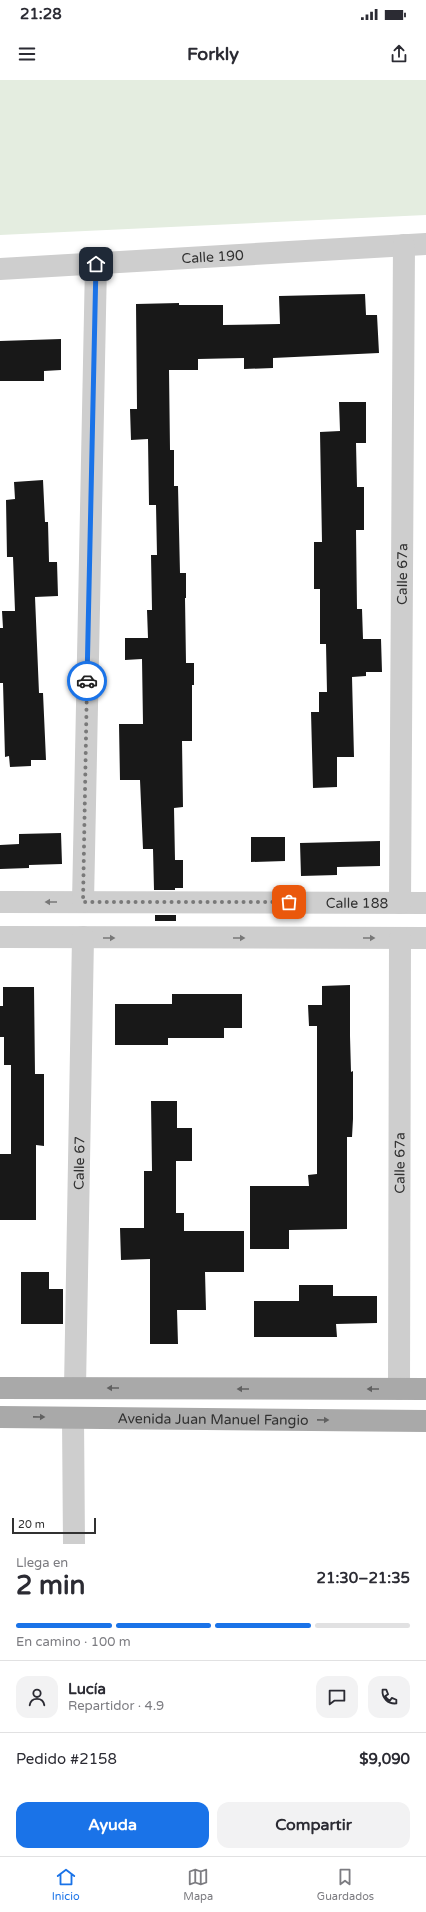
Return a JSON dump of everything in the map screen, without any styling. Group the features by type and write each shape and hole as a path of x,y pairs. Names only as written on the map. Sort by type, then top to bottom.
{"main road":[{"name":"Avenida Juan Manuel Fangio","path":"0,1388 426,1389"},
{"name":"Avenida Juan Manuel Fangio","path":"0,1417 426,1421"}],"street":[{"name":"Calle 190","path":"0,269 426,244"},
{"name":"Calle 67a","path":"400,903 404,245"},
{"path":"83,902 96,264"},
{"name":"Calle 188","path":"0,902 426,903"},
{"path":"0,937 426,938"},
{"name":"Calle 67","path":"75,1388 83,938"},
{"name":"Calle 67a","path":"399,1389 400,938"},
{"path":"73,1418 74,1544"}],"shaded area":[{"path":"0,80 426,80 426,215 0,235"}],"building":[{"path":"365,294 366,315 377,315 379,353 273,358 273,368 244,369 244,358 198,359 198,370 169,370 170,450 174,450 174,486 178,486 180,573 186,573 186,663 194,663 194,685 192,685 192,741 182,741 183,807 174,808 175,860 183,860 183,888 175,888 175,890 154,890 153,849 143,849 140,780 120,780 119,724 143,724 142,659 125,660 125,638 148,638 147,610 152,610 151,555 157,555 156,505 149,505 148,439 131,440 130,409 137,409 136,304 179,303 179,305 223,305 223,325 280,324 279,296"},
{"path":"61,339 61,370 44,371 44,381 0,381 0,341"},
{"path":"339,402 366,402 366,443 356,443 357,487 364,487 364,530 356,530 357,609 362,609 363,639 381,639 382,672 366,672 366,676 352,677 354,757 337,757 337,787 313,788 311,712 319,712 319,692 327,692 326,644 320,644 320,589 314,589 314,542 322,542 320,432 340,431"},
{"path":"43,480 45,522 48,522 49,562 57,562 58,596 35,597 39,693 43,693 46,760 31,760 31,766 10,767 9,756 5,757 3,683 0,683 0,628 3,628 2,611 15,611 13,557 7,557 6,500 15,499 14,482"},
{"path":"61,833 62,864 29,865 29,868 0,869 0,845 19,844 19,834"},
{"path":"251,837 285,837 285,861 251,862"},
{"path":"380,841 380,866 337,867 337,875 301,876 300,843"},
{"path":"155,915 176,915 176,921 155,921"},
{"path":"350,985 353,1119 352,1137 347,1137 347,1229 289,1230 289,1249 250,1249 250,1186 309,1186 308,1175 317,1174 317,1026 309,1026 308,1005 322,1005 322,986"},
{"path":"3,987 34,987 35,1074 44,1074 44,1146 36,1145 36,1220 0,1220 0,1154 11,1154 11,1065 4,1065 4,1037 0,1037 0,1006 3,1006"},
{"path":"172,994 242,994 242,1028 224,1028 224,1038 168,1038 168,1045 115,1045 115,1004 172,1004"},
{"path":"151,1101 177,1101 177,1128 192,1128 192,1161 176,1161 176,1213 184,1213 184,1231 244,1231 244,1272 205,1272 206,1310 177,1310 178,1344 150,1344 150,1259 121,1260 120,1228 144,1228 144,1171 152,1171"},
{"path":"21,1272 49,1272 49,1289 63,1289 63,1324 21,1324"},
{"path":"299,1285 333,1285 333,1296 377,1296 377,1323 336,1324 337,1337 254,1337 254,1301 299,1301"}],"way so far":[{"path":"87,681 83,902 289,902"}],"route":[{"path":"87,681 96,264"}]}
